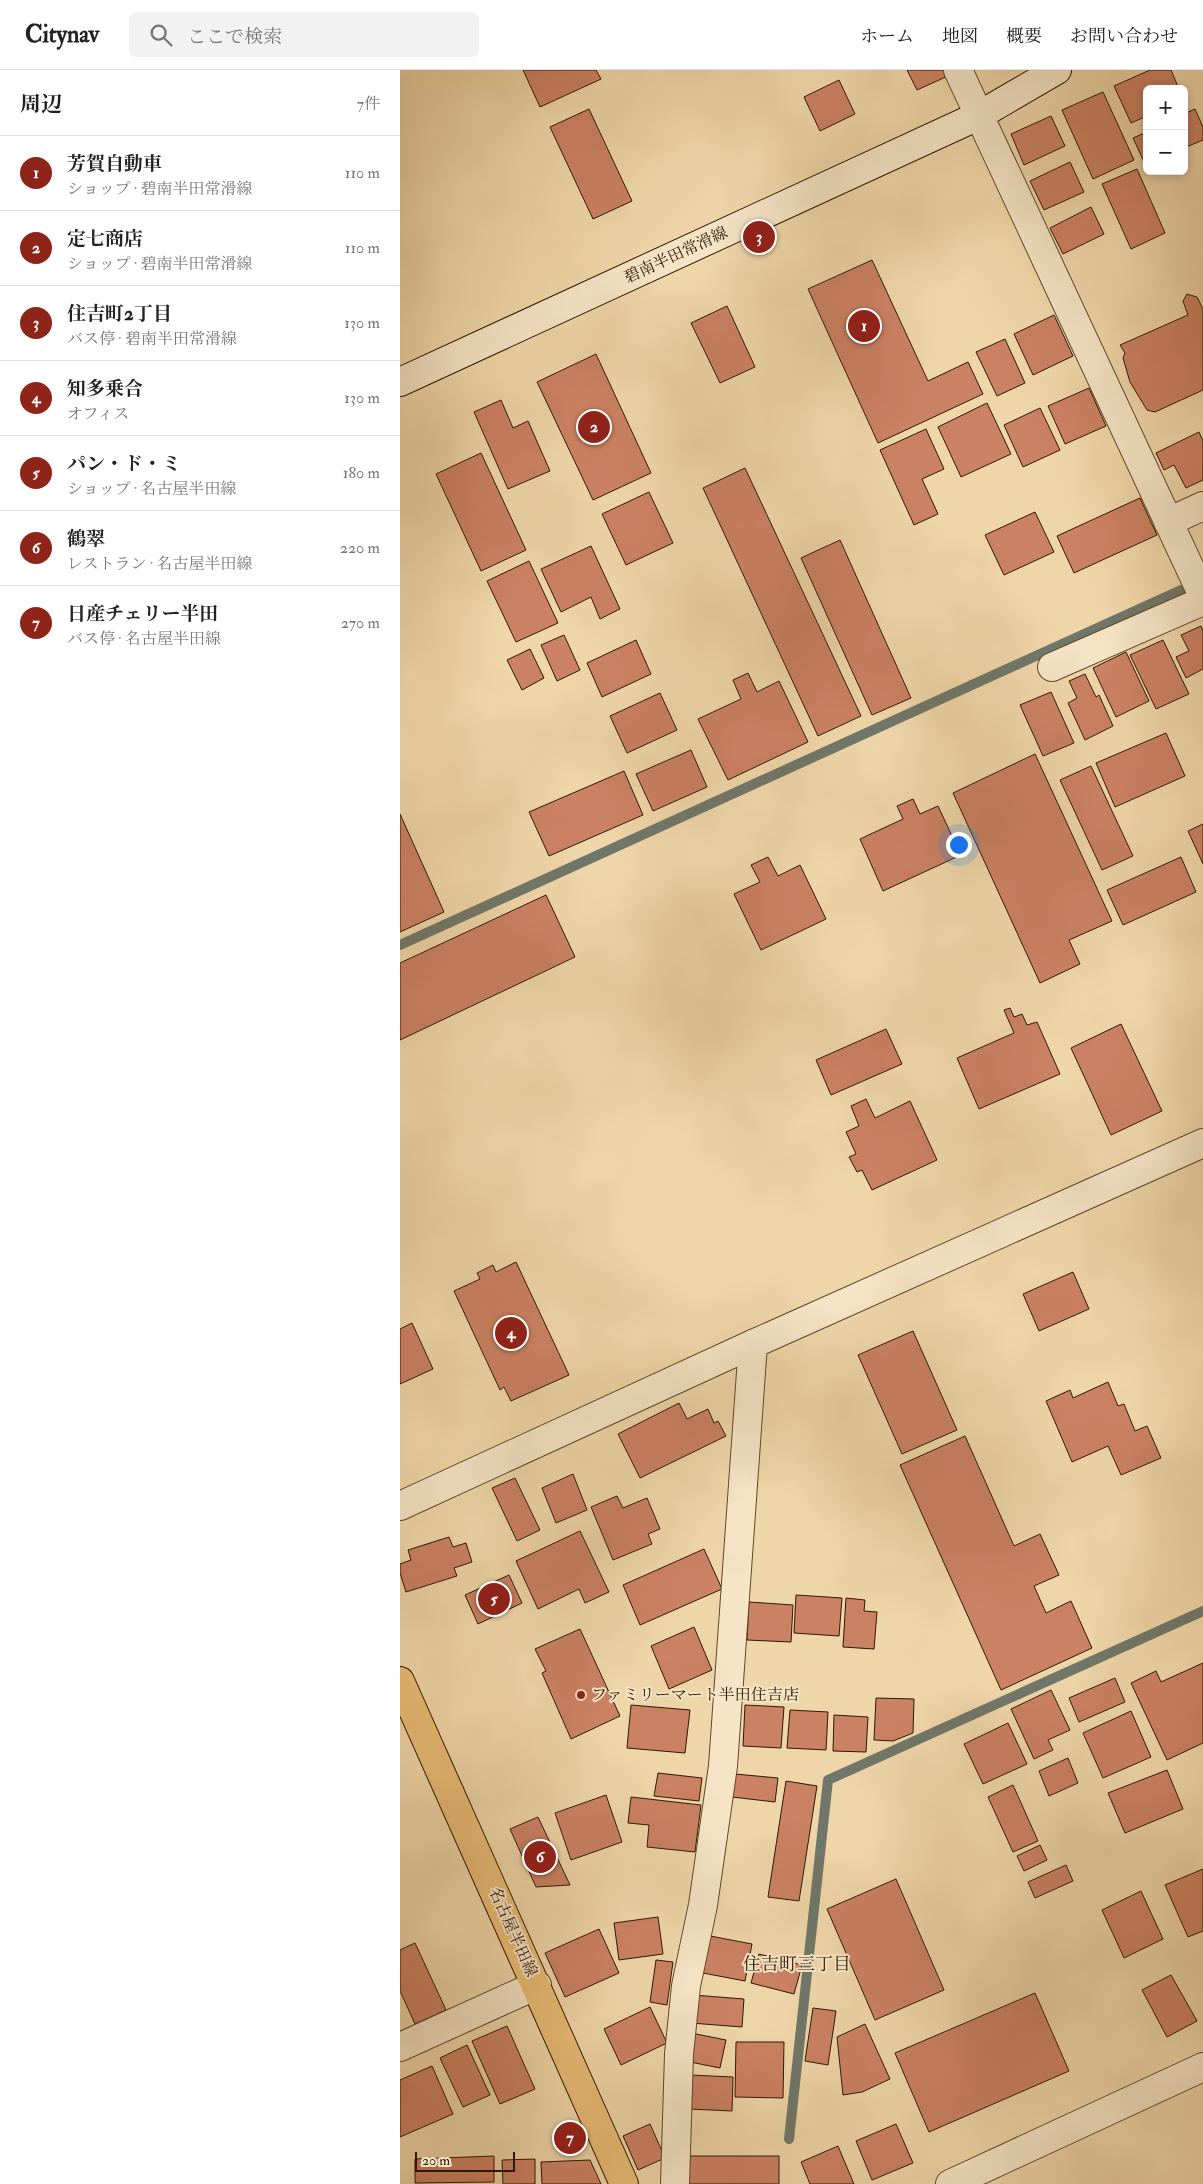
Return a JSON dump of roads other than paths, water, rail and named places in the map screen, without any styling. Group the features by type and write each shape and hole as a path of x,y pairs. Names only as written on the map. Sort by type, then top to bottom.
{"main road":[{"name":"名古屋半田線","path":"400,1681 624,2184"}],"street":[{"path":"958,70 1203,596"},
{"name":"碧南半田常滑線","path":"400,382 978,116 1057,70"},
{"path":"1168,522 1203,506"},
{"path":"1052,667 1203,601"},
{"path":"400,1506 753,1344 1203,1143"},
{"path":"675,2184 679,2054 686,1986 703,1905 723,1766 753,1344"},
{"path":"400,2047 537,1985"},
{"path":"950,2184 1203,2067"}],"waterway":[{"path":"400,945 1181,590"},
{"path":"789,2139 828,1780 1203,1611"}],"place":[{"name":"住吉町2丁目","path":"759,237"},
{"name":"芳賀自動車","path":"864,326"},
{"name":"定七商店","path":"594,427"},
{"name":"知多乗合","path":"511,1333"},
{"name":"パン・ド・ミ","path":"494,1599"},
{"name":"ファミリーマート半田住吉店","path":"581,1695"},
{"name":"鶴翠","path":"540,1857"},
{"name":"日産チェリー半田","path":"570,2138"}],"district":[{"name":"住吉町三丁目","path":"797,1964"}]}
